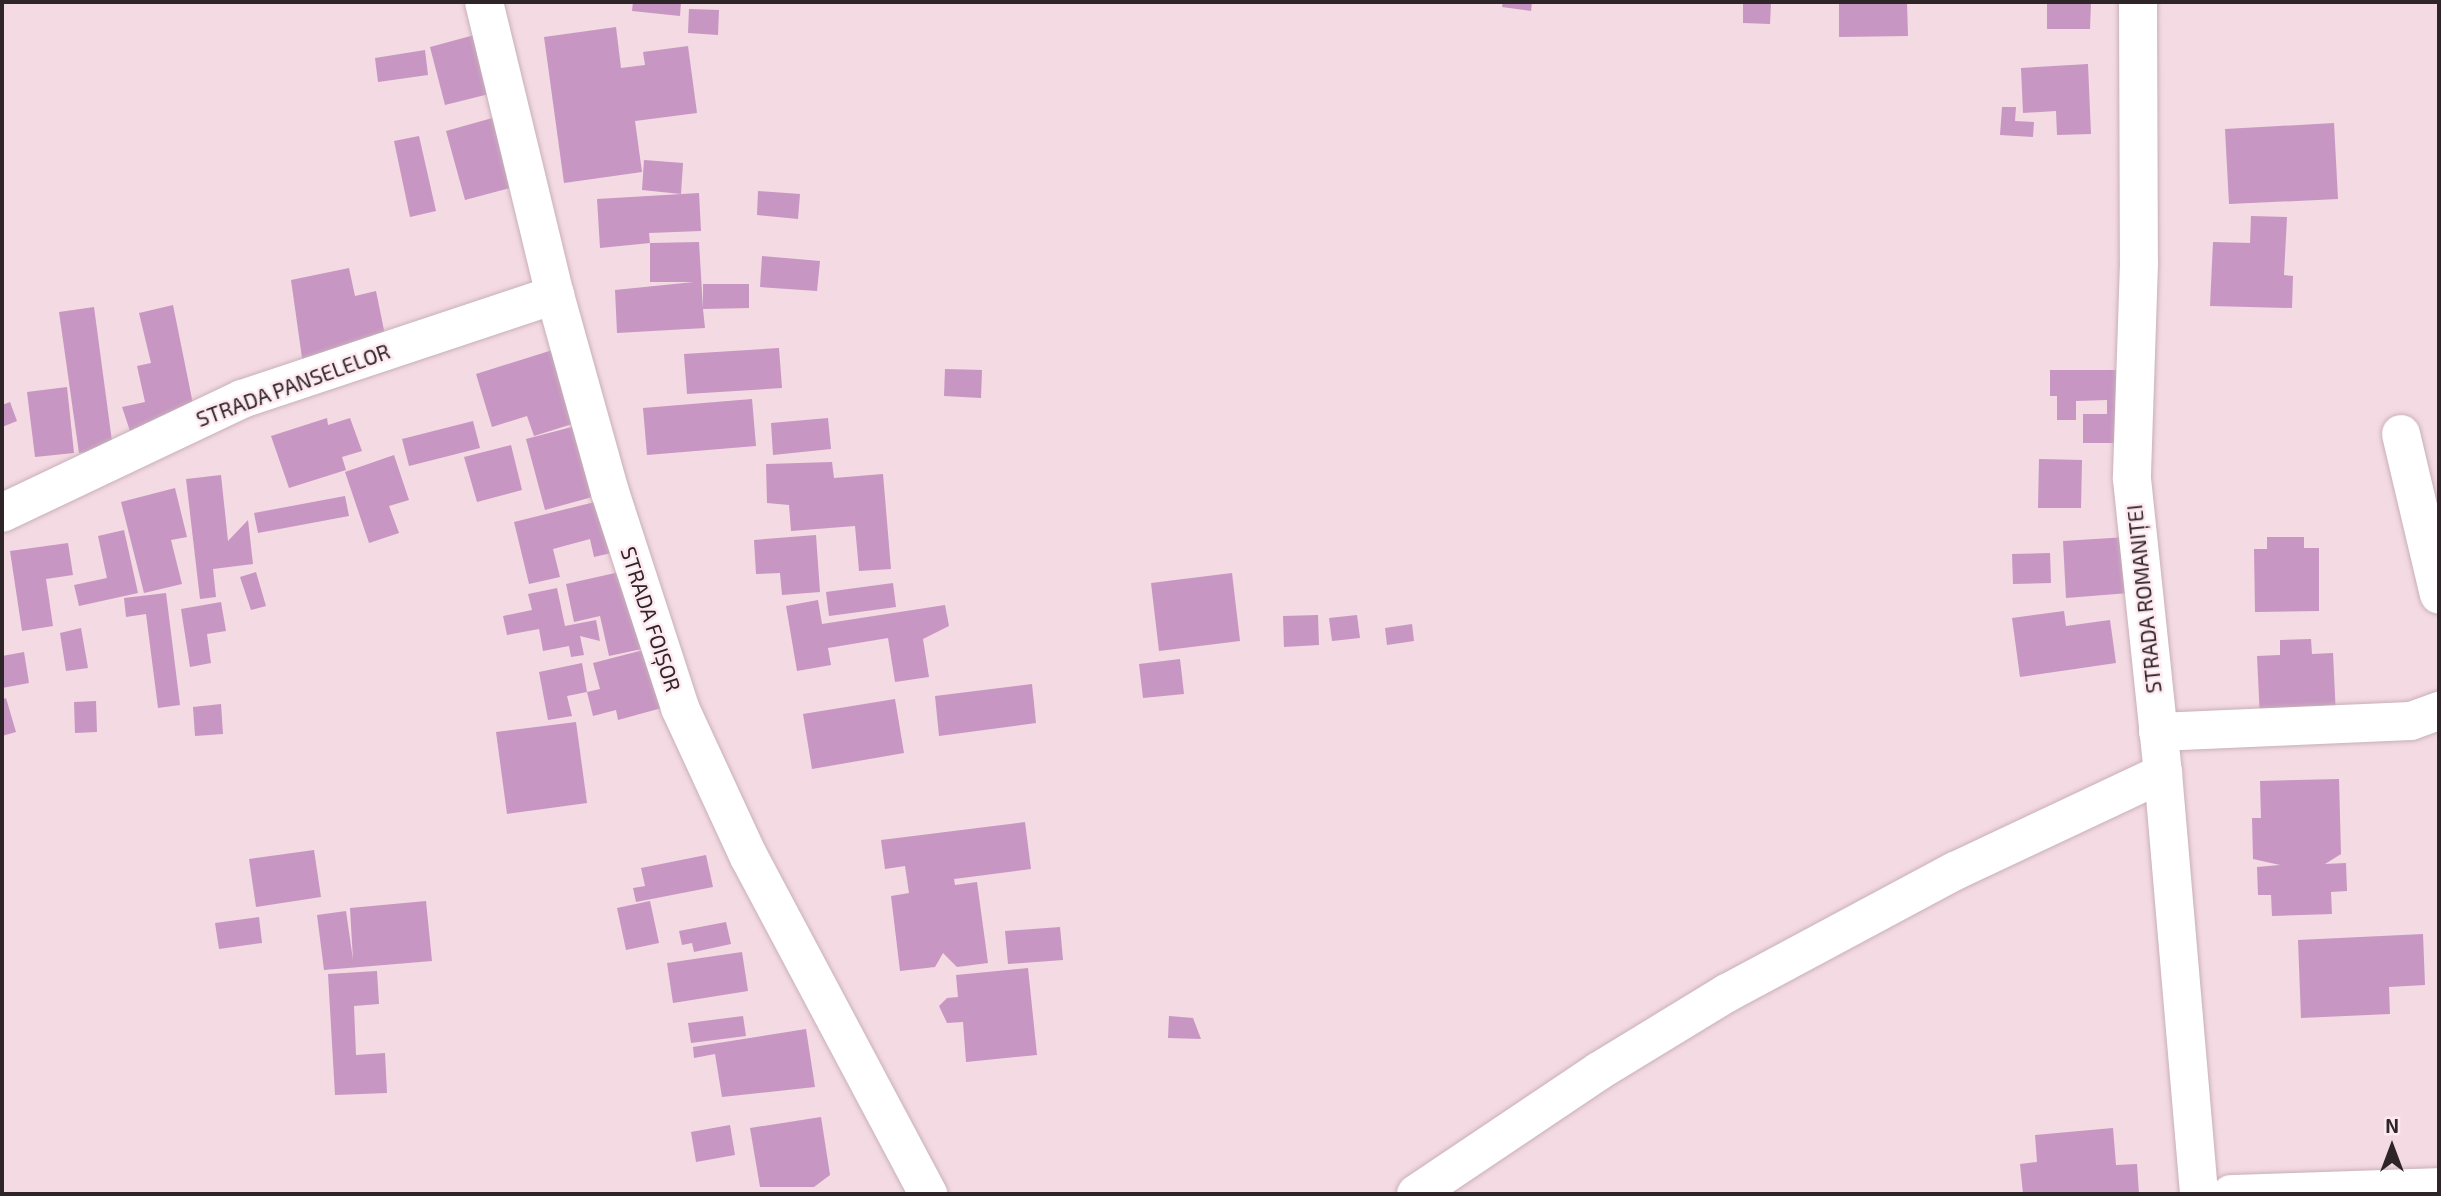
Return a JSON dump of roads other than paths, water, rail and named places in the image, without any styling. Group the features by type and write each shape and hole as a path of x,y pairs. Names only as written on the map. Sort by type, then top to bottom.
{"street":[{"name":"STRADA FOIȘOR","path":"484,2 555,295 610,492 680,708 749,858 928,1194"},
{"name":"STRADA ROMANIȚEI","path":"2138,2 2139,263 2132,479 2163,773 2199,1194"},
{"name":"STRADA PANSELELOR","path":"2,513 242,399 555,295"},
{"path":"2401,434 2439,595"},
{"path":"2158,732 2411,721 2439,711"},
{"path":"1416,1194 1599,1071 1727,993 1944,877 2163,773"},
{"path":"2231,1194 2439,1187"}]}
